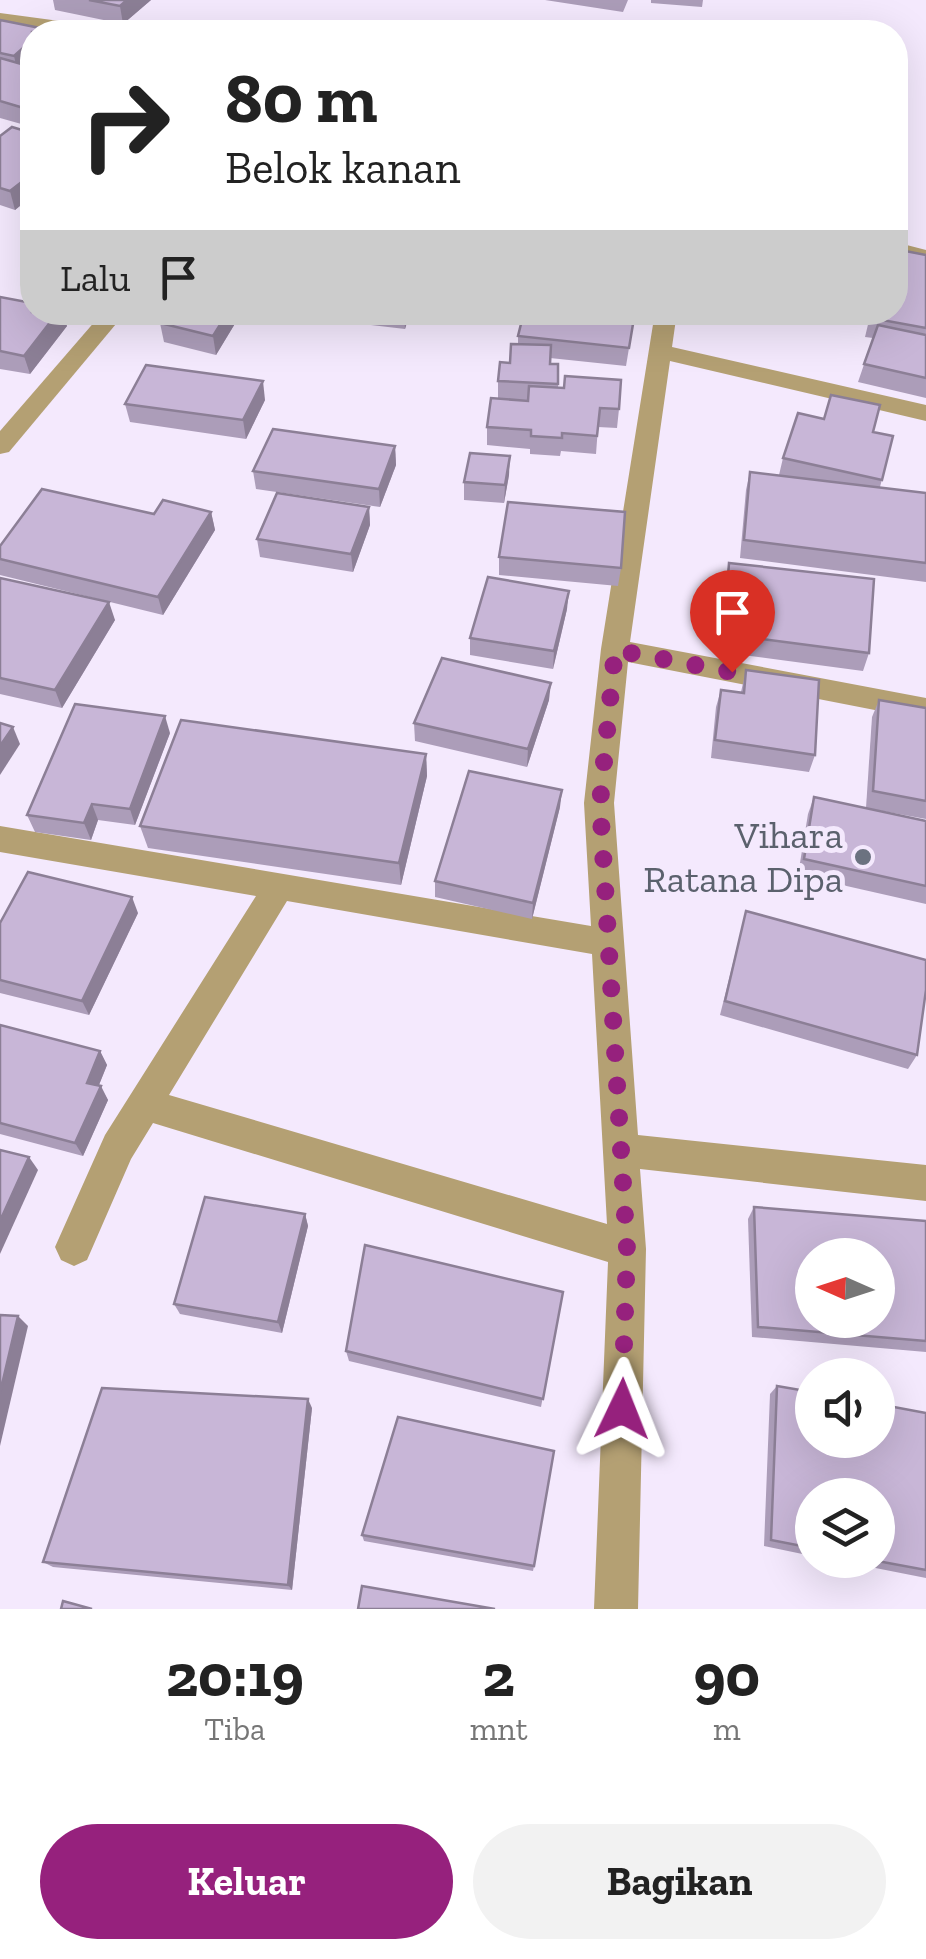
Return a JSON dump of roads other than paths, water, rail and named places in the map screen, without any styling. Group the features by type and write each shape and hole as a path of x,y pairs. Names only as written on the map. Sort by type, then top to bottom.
{"street":[{"path":"0,446 104,325"},
{"path":"616,1609 627,1249 600,803 615,650 663,325"},
{"path":"658,351 926,413"},
{"path":"615,650 926,709"},
{"path":"0,839 609,943"},
{"path":"74,1247 118,1147 280,885"},
{"path":"146,1104 627,1249"},
{"path":"620,1150 926,1184"}],"place":[{"name":"Vihara Ratana Dipa","path":"863,857"}]}
